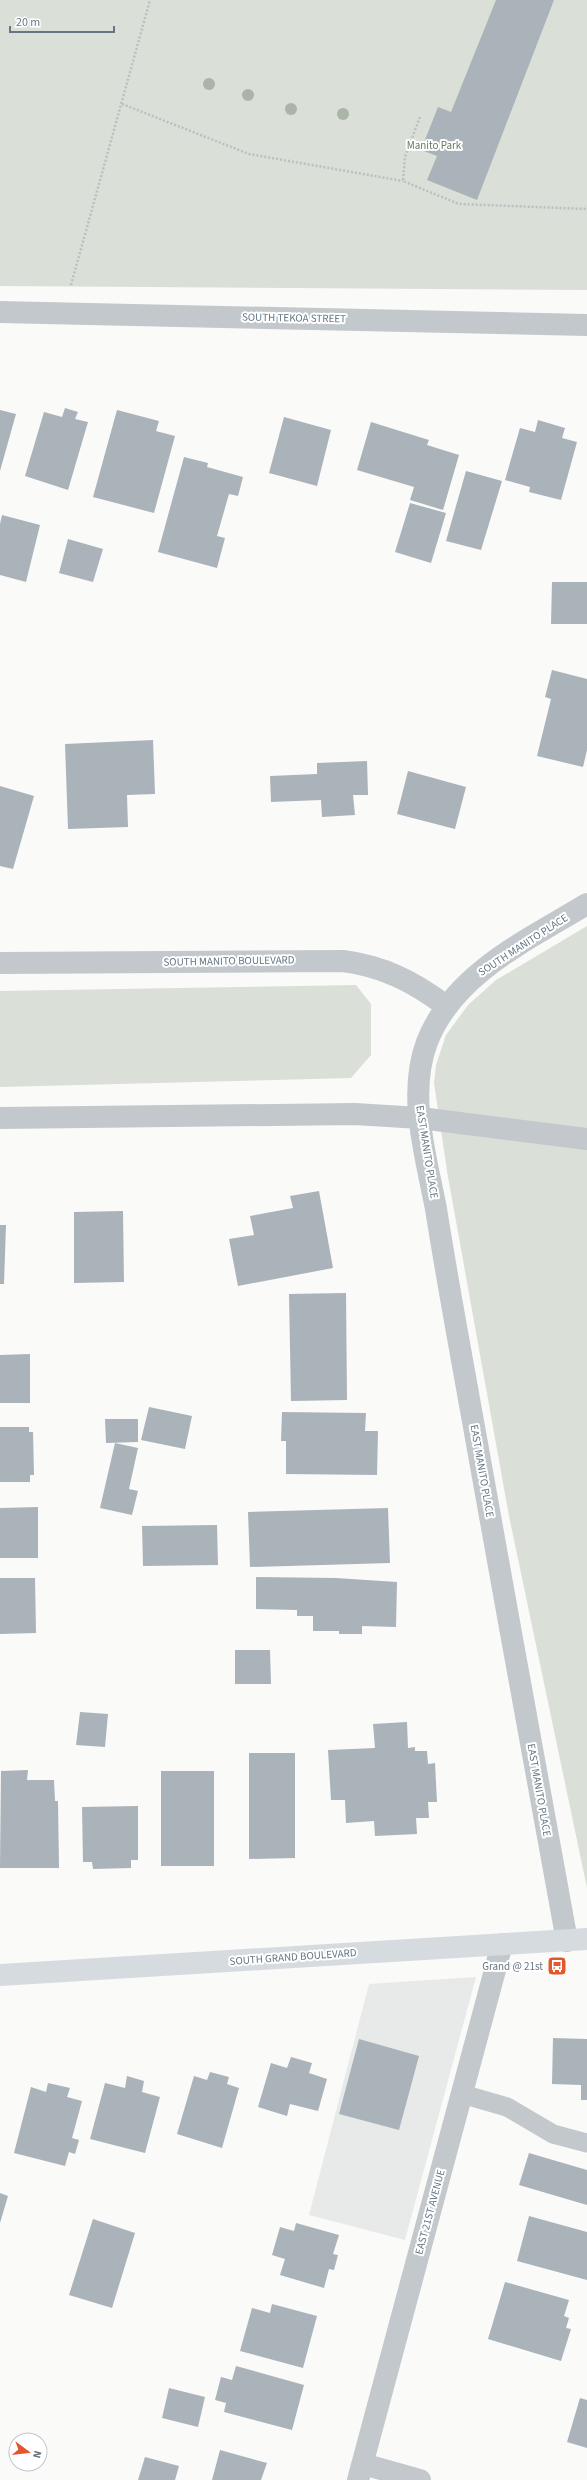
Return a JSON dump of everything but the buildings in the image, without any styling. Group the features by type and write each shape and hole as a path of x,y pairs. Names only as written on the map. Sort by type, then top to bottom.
{"main road":[{"name":"SOUTH GRAND BOULEVARD","path":"0,1975 577,1940"}],"street":[{"name":"SOUTH TEKOA STREET","path":"0,312 587,325"},
{"name":"SOUTH MANITO PLACE","path":"446,1006 478,973 499,958 587,904"},
{"name":"SOUTH MANITO BOULEVARD","path":"0,963 343,961 362,964 393,973 446,1006"},
{"name":"EAST MANITO PLACE","path":"446,1006 435,1023 421,1062 418,1083 420,1118 577,1940"},
{"path":"0,1118 355,1114 420,1118 587,1139"},
{"name":"EAST 21ST AVENUE","path":"360,2472 502,1944"},
{"path":"360,2472 420,2480"}],"lane":[{"path":"462,2094 507,2107 553,2134 587,2143"}],"path":[{"path":"64,313 150,0"},
{"path":"122,104 249,154 403,180 459,204 587,209"},
{"path":"403,180 405,157 420,117"}],"shaded area":[{"path":"476,1977 405,2240 309,2215 369,1984"}],"green space":[{"name":"Manito Park","path":"0,0 587,0 587,290 0,286"},
{"path":"587,926 587,1888 509,1516 447,1171 434,1083 436,1065 446,1035 468,1005 496,980"},
{"path":"356,985 371,1004 371,1055 351,1078 0,1087 0,991"}],"place":[{"name":"Grand @ 21st","path":"557,1966"}]}
